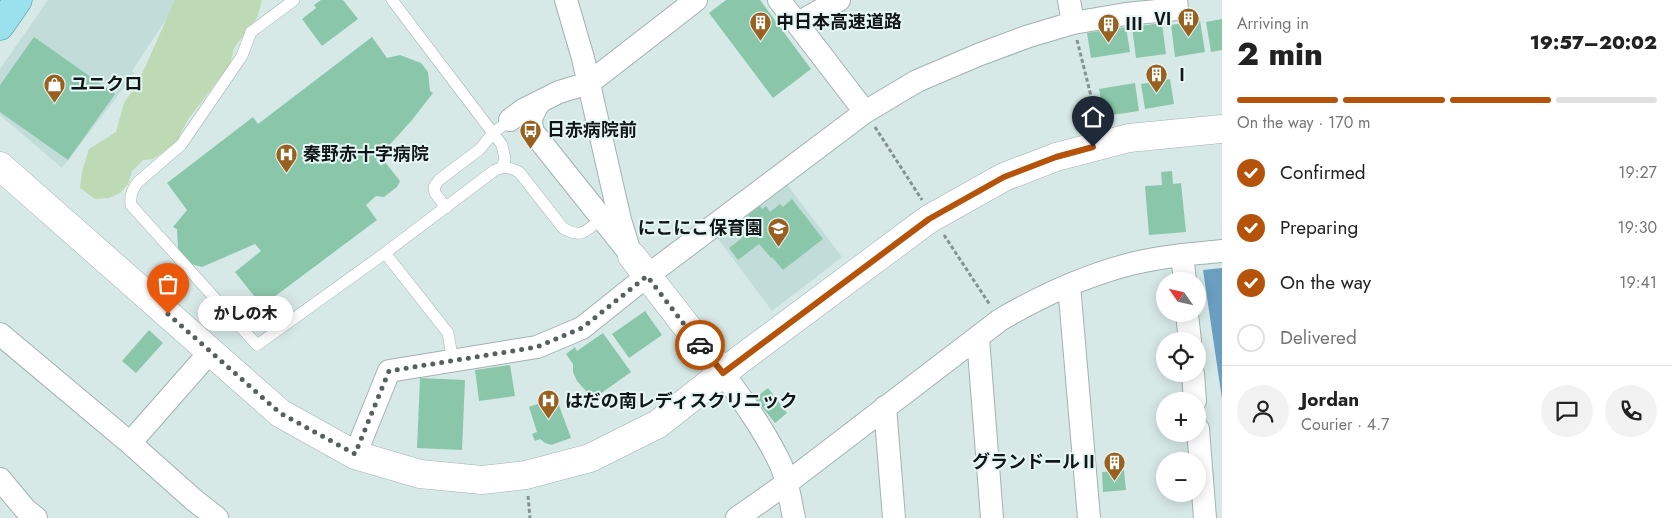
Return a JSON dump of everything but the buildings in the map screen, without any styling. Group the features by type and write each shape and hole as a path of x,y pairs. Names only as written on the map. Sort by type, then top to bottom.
{"main road":[{"path":"0,26 18,0"}],"street":[{"path":"566,0 583,58 620,220 639,266"},
{"path":"501,126 523,110 550,96 589,84 696,0"},
{"path":"779,0 865,112"},
{"path":"798,24 839,0"},
{"path":"1069,0 1073,23"},
{"path":"355,454 389,371 537,347 582,328 639,266 865,112 917,81 1028,36 1073,23 1178,8 1176,0"},
{"path":"550,96 538,104 534,110 531,123 533,132 723,373 760,428 780,465 794,518"},
{"path":"0,166 280,413 355,454 420,474 482,480 526,475 590,458 658,424 929,219 1004,177 1056,157 1130,138 1222,129"},
{"path":"737,518 786,483 1000,320 1030,302 1092,275 1124,266 1151,259 1222,250"},
{"path":"1182,255 1184,272"},
{"path":"1069,285 1089,518"},
{"path":"0,334 217,518"},
{"path":"978,338 992,518"},
{"path":"130,443 210,352"},
{"path":"885,407 894,518"},
{"path":"1199,442 1205,518"},
{"path":"0,479 26,515"}],"lane":[{"path":"294,0 251,32 242,56 181,145 138,182 130,197 131,205 257,345 496,170 502,168 514,169 520,173 563,228 572,234 583,233 601,219"},
{"path":"392,0 501,126 505,159 502,168"},
{"path":"446,208 435,194 434,187 439,180 480,149 501,126"},
{"path":"385,252 448,333 453,362"}],"path":[{"path":"1073,23 1099,128"},
{"path":"865,112 924,203"},
{"path":"940,230 1000,320"},
{"path":"527,491 530,518"}],"shaded area":[{"path":"48,0 179,0 132,71 135,73 62,168 0,115 0,69"},
{"name":"にこにこ保育園","path":"786,183 842,257 772,311 716,236"}],"green space":[{"path":"175,0 262,0 257,18 234,48 230,64 187,121 176,143 153,159 143,160 132,171 128,184 120,193 109,198 95,199 80,188 82,172 89,149 116,132 124,103 138,83"}],"water":[{"path":"1222,268 1222,399 1206,290 1206,272 1203,272 1203,270"}],"way so far":[{"path":"168,314 280,413 355,454 389,371 537,347 582,328 647,276 700,345"}],"place":[{"name":"Ⅵ","path":"1188,38"},
{"name":"中日本高速道路","path":"760,41"},
{"name":"Ⅲ","path":"1109,43"},
{"name":"Ⅰ","path":"1157,94"},
{"name":"ユニクロ","path":"54,103"},
{"name":"日赤病院前","path":"531,149"},
{"name":"秦野赤十字病院","path":"287,173"},
{"name":"にこにこ保育園","path":"779,247"},
{"name":"かしの木","path":"168,314"},
{"name":"はだの南レディスクリニック","path":"549,420"},
{"name":"グランドールⅡ","path":"1114,481"}],"route":[{"path":"700,345 723,373 929,219 1004,177 1056,157 1093,147"}]}
